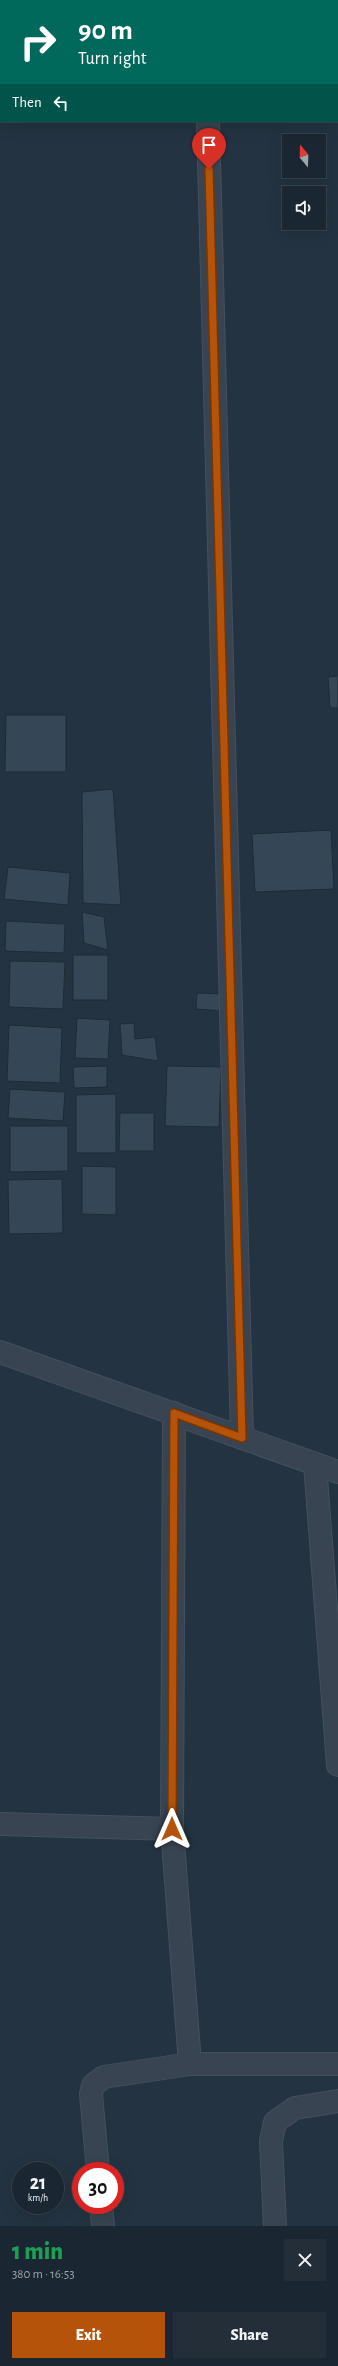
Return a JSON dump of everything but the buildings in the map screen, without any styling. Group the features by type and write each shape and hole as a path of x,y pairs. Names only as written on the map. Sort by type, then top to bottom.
{"street":[{"path":"208,122 242,1438"},
{"path":"0,1352 338,1472"},
{"path":"174,1413 172,1829 190,2064"},
{"path":"315,1464 338,1765"},
{"path":"0,1824 172,1829"},
{"path":"97,2162 91,2094 93,2086 98,2080 112,2075 190,2064 338,2064"},
{"path":"275,2226 271,2141 275,2122 295,2108 338,2100"},
{"path":"102,2214 103,2226"}],"route":[{"path":"172,1829 174,1413 242,1438 209,169"}]}
